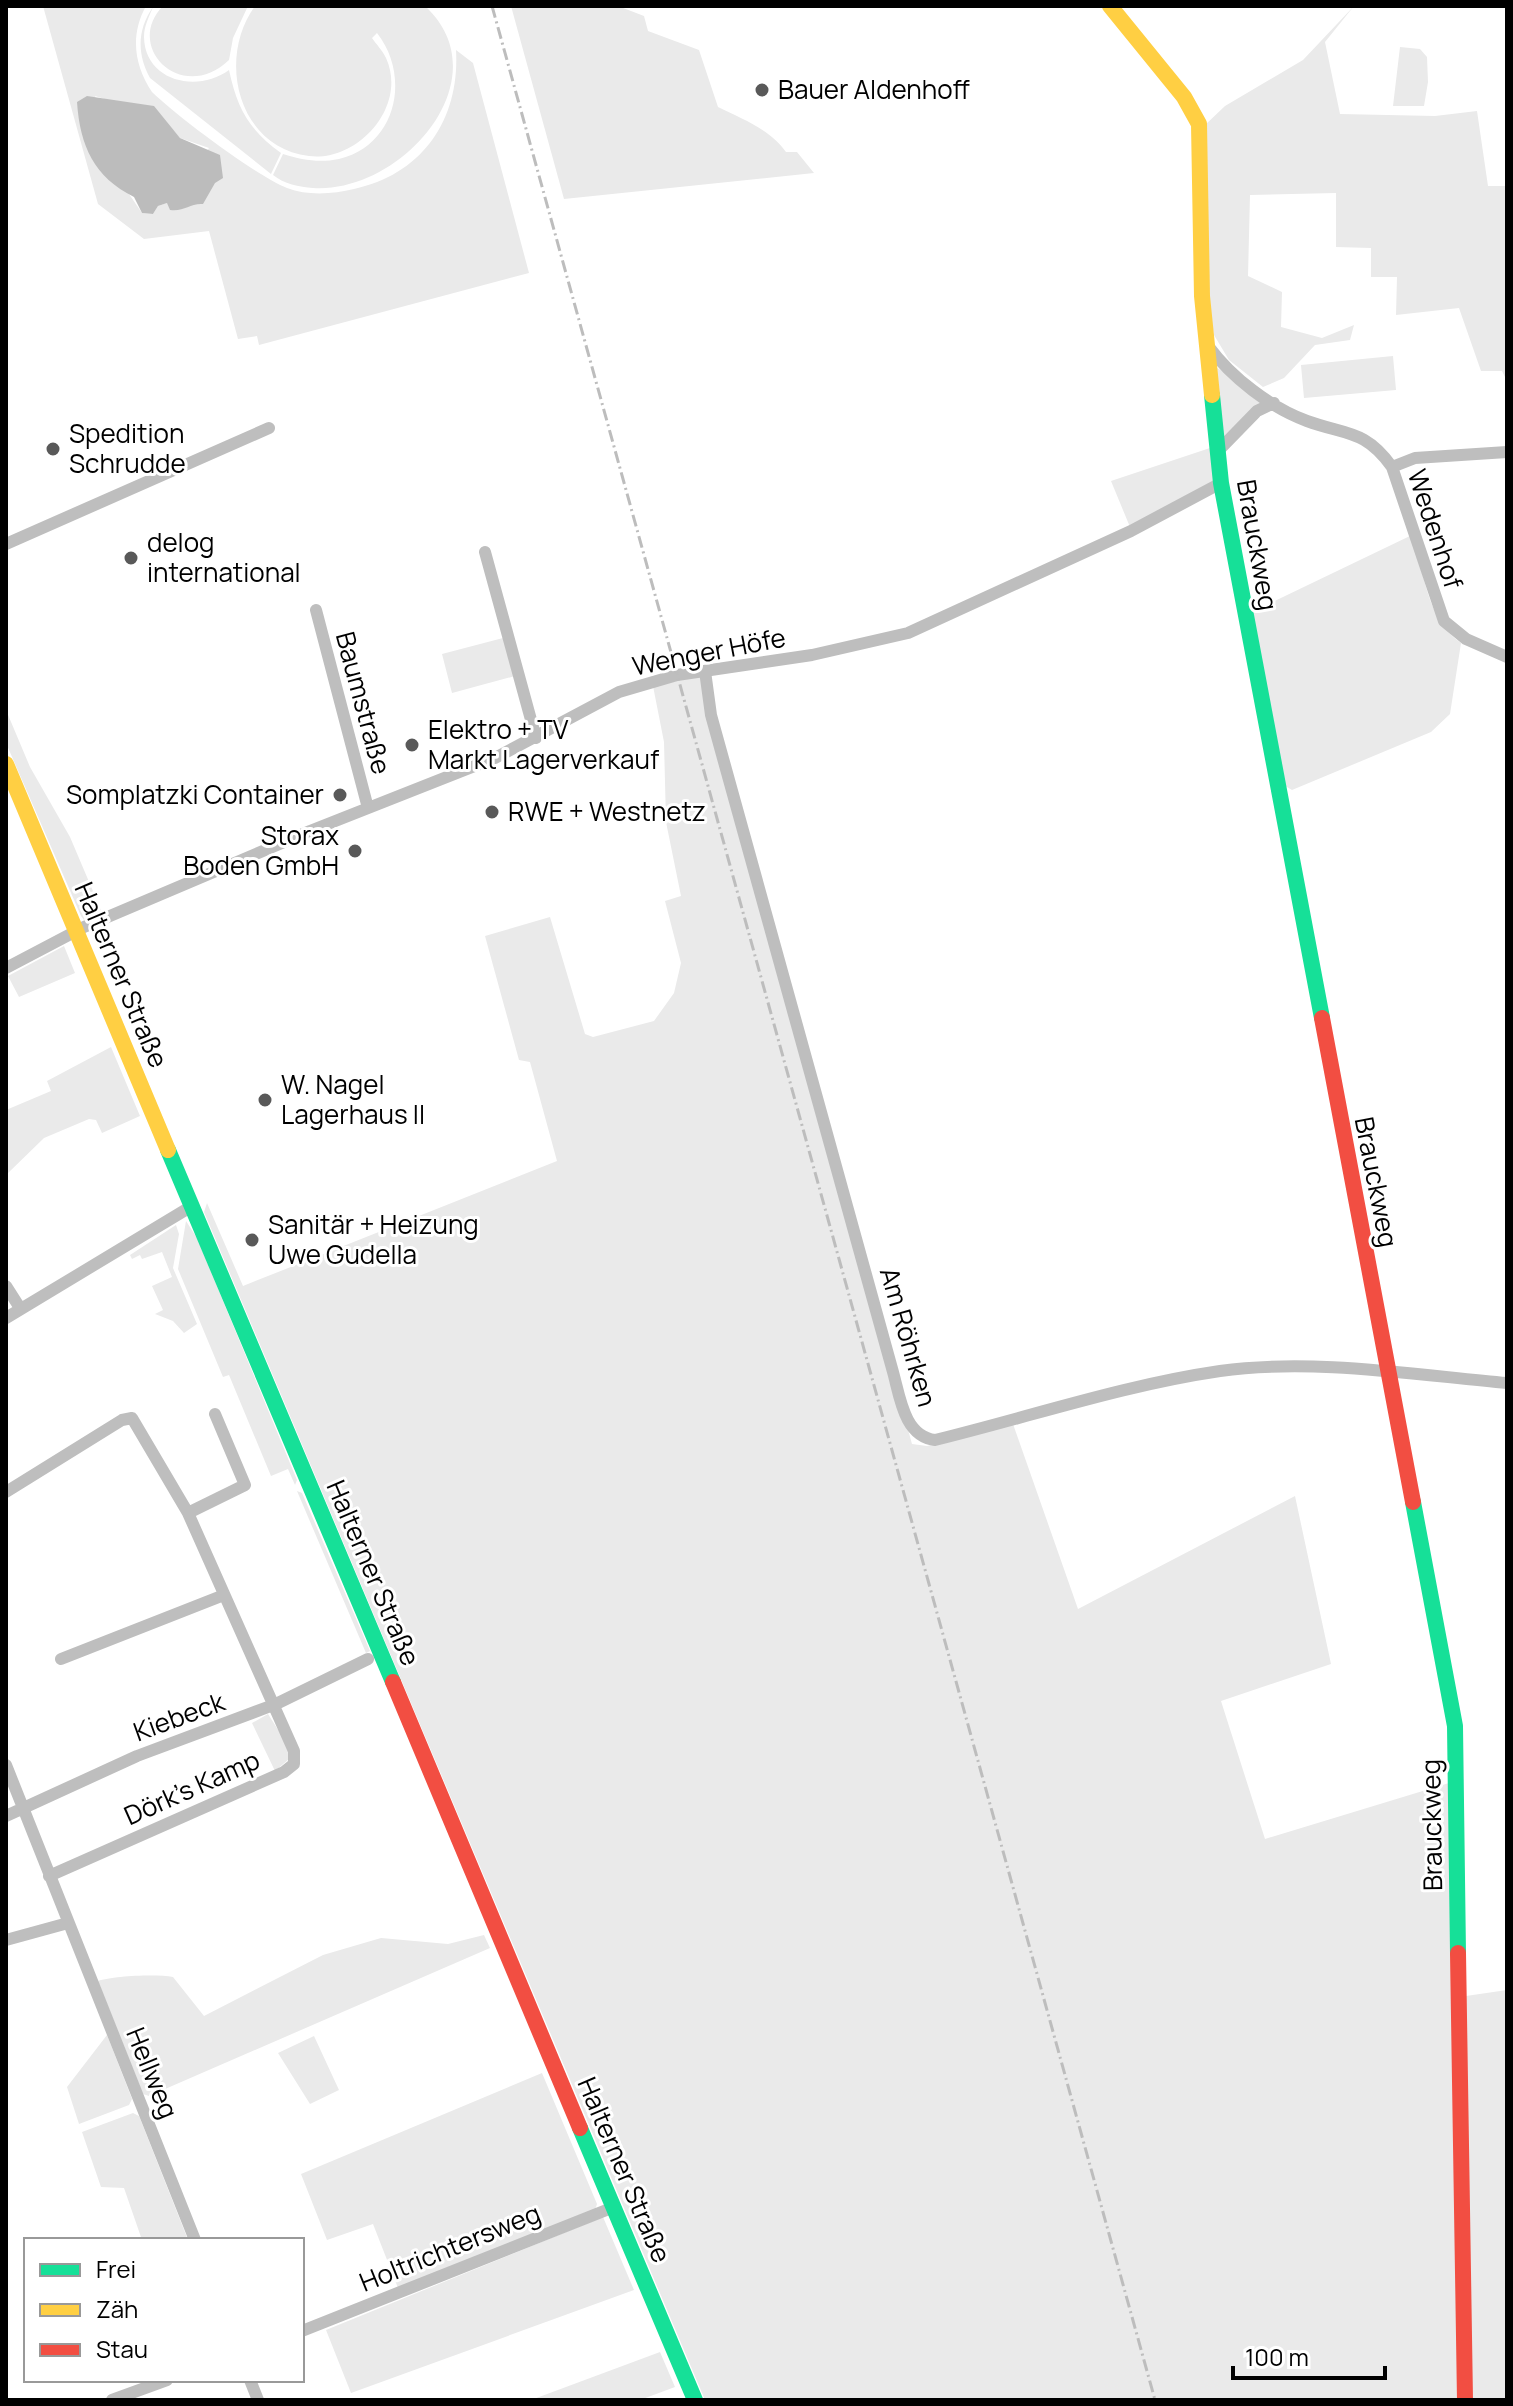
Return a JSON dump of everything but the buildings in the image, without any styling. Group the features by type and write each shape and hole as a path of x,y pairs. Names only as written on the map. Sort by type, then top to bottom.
{"street":[{"name":"Brauckweg","path":"1110,6 1184,97 1199,124 1201,270 1221,483 1455,1726 1465,2400"},
{"name":"Wedenhof","path":"1209,347 1233,375 1274,403 1308,422 1357,434 1376,448 1392,467 1444,621 1466,639 1507,657"},
{"path":"1218,451 1257,411 1274,403"},
{"path":"6,544 269,428"},
{"path":"1392,467 1415,458 1507,452"},
{"name":"Wenger Höfe","path":"6,968 76,931 536,738 619,692 665,678 812,655 908,633 1131,531 1221,483"},
{"path":"485,552 536,738"},
{"name":"Baumstraße","path":"316,610 368,808"},
{"name":"Am Röhrken","path":"705,671 711,715 768,922 893,1372 908,1422 915,1432 935,1440 1222,1371 1387,1372 1507,1383"},
{"name":"Halterner Straße","path":"6,764 695,2400"},
{"path":"6,1318 192,1206"},
{"path":"6,1286 20,1308"},
{"path":"188,1513 245,1485 215,1414"},
{"path":"6,1492 122,1420 132,1418 188,1513 268,1698 276,1704"},
{"path":"61,1659 224,1595"},
{"name":"Kiebeck","path":"6,1816 124,1761 276,1704 368,1659"},
{"name":"Dörk's Kamp","path":"49,1876 294,1764 294,1751 276,1704"},
{"name":"Hellweg","path":"6,1765 194,2238"},
{"path":"6,1940 68,1923"},
{"name":"Holtrichtersweg","path":"304,2330 614,2207"},
{"path":"112,2400 162,2382"}],"shaded area":[{"path":"43,6 146,6 138,28 136,50 141,71 152,92 198,130 256,171 287,188 312,193 346,191 378,182 418,157 444,120 456,75 456,50 473,63 529,273 259,345 257,336 238,339 209,231 144,239 98,204","holes":["95,96 117,103 174,131 180,138 209,148 167,203 158,206 153,214 142,213 129,194"]},
{"path":"163,6 248,6 233,38 229,60 211,72 193,76 177,74 163,65 154,53 150,38 152,22"},
{"path":"255,6 425,6 446,35 453,66 447,97 432,126 408,152 379,172 347,185 308,188 277,178 273,175 283,154 311,160 339,159 359,151 374,139 392,107 394,69 388,50 377,33 372,38 385,55 391,76 390,94 384,112 374,127 345,150 327,155 309,156 284,149 265,136 250,118 236,74 237,50 243,27"},
{"path":"511,6 618,6 644,16 648,31 699,50 718,107 764,131 786,152 797,152 814,173 564,199"},
{"path":"1354,6 1325,42 1340,114 1435,116 1477,111 1488,186 1507,186 1507,381 1502,371 1481,371 1459,308 1396,315 1397,277 1371,277 1371,248 1336,247 1336,193 1250,195 1248,276 1282,292 1281,327 1322,338 1354,325 1350,340 1315,345 1284,378 1263,387 1229,360 1214,335 1207,295 1204,126 1225,106 1303,60"},
{"path":"153,7 144,37 153,64 175,79 189,82 203,81 229,70 246,117 260,136 281,153 271,174 150,78 143,60 141,42 144,24"},
{"path":"1400,47 1420,49 1427,57 1428,82 1424,106 1393,106"},
{"path":"87,96 154,106 180,138 220,155 223,178 215,183 203,204 170,210 167,203 158,206 153,214 142,213 134,197 99,170 86,146 77,102"},
{"path":"1393,356 1396,390 1304,398 1301,365"},
{"path":"1214,366 1270,400 1222,442"},
{"path":"1213,447 1215,480 1130,527 1111,481"},
{"path":"1412,535 1434,608 1449,633 1461,643 1450,714 1431,732 1292,790 1282,784 1250,613"},
{"path":"503,638 515,676 452,693 442,654"},
{"path":"700,676 912,1444 927,1446 1013,1424 1078,1609 1295,1496 1331,1664 1221,1701 1265,1839 1449,1783 1458,2400 705,2400 204,1212 207,1203 243,1286 557,1161 530,1062 519,1060 485,936 550,917 585,1034 593,1037 654,1021 674,993 681,963 665,901 681,896 666,822 664,742 653,686"},
{"path":"6,710 30,767 70,837 101,910 111,910 84,920 81,916 6,743"},
{"path":"64,946 75,973 19,997 8,976"},
{"path":"111,1047 140,1116 102,1133 96,1120 89,1119 44,1138 6,1175 6,1110 51,1091 47,1081"},
{"path":"186,1221 197,1238 297,1480 295,1485 288,1469 271,1476 229,1375 223,1377 178,1269"},
{"path":"176,1225 179,1234 173,1268 197,1324 184,1333 173,1321 155,1314 163,1310 152,1286 172,1277 162,1252 142,1259 140,1255 132,1259 130,1255"},
{"path":"297,1491 302,1493 370,1651 366,1653"},
{"path":"268,1714 289,1747 289,1759 275,1771 252,1723"},
{"path":"484,1935 490,1948 149,2096 143,2094 98,1981 135,1976 173,1977 204,2016 323,1955 381,1938 448,1944"},
{"path":"1507,1990 1507,2400 1470,2400 1466,1996"},
{"path":"107,2035 132,2099 129,2105 79,2124 67,2087"},
{"path":"314,2036 339,2090 310,2104 278,2053"},
{"path":"542,2073 597,2204 595,2210 398,2288 373,2224 327,2240 301,2174"},
{"path":"133,2113 139,2116 187,2238 141,2238 124,2188 101,2187 82,2132"},
{"path":"603,2217 634,2290 351,2393 326,2330"},
{"path":"660,2352 675,2387 640,2400 531,2400"}],"railway":[{"path":"492,6 1155,2400"}],"traffic: fast":[{"path":"1212,395 1221,483 1322,1018"},
{"path":"168,1150 393,1682"},
{"path":"1413,1502 1455,1726 1458,1953"},
{"path":"580,2128 695,2400"}],"traffic: slow":[{"path":"1110,6 1184,97 1199,124 1202,296 1212,395"},
{"path":"6,764 168,1150"}],"traffic: jam":[{"path":"1322,1018 1413,1502"},
{"path":"393,1682 580,2128"},
{"path":"1458,1953 1465,2400"}],"place":[{"name":"Bauer Aldenhoff","path":"762,90"},
{"name":"Spedition Schrudde","path":"53,449"},
{"name":"delog international","path":"131,558"},
{"name":"Elektro + TV Markt Lagerverkauf","path":"412,745"},
{"name":"Somplatzki Container","path":"340,795"},
{"name":"RWE + Westnetz","path":"492,812"},
{"name":"Storax Boden GmbH","path":"355,851"},
{"name":"W. Nagel Lagerhaus II","path":"265,1100"},
{"name":"Sanitär + Heizung Uwe Gudella","path":"252,1240"}]}
